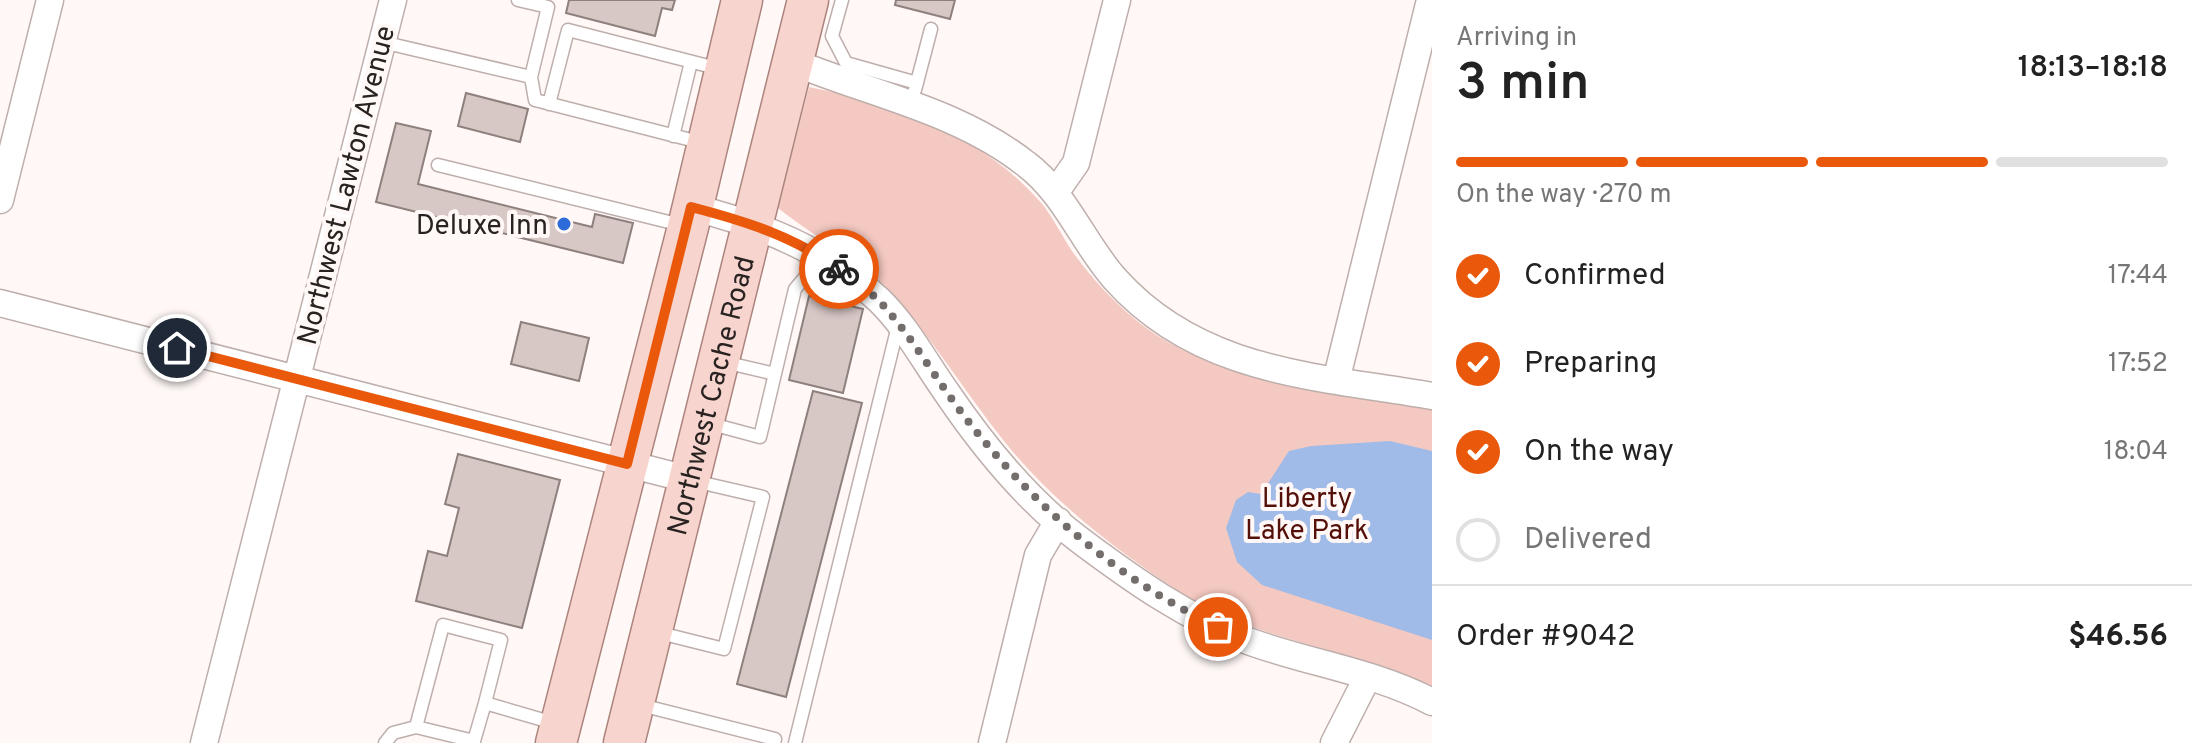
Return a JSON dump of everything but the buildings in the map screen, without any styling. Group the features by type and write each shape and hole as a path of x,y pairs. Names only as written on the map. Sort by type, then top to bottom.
{"main road":[{"path":"558,734 689,217 689,140 708,66 742,0"},
{"name":"Northwest Cache Road","path":"624,743 754,223 809,31"}],"street":[{"path":"0,200 50,0"},
{"name":"Northwest Lawton Avenue","path":"204,743 393,0"},
{"path":"1055,193 1076,163 1117,0"},
{"path":"1336,381 1430,0"},
{"path":"809,31 1028,165 1055,193 1085,242 1114,279 1145,309 1184,337 1230,357 1336,381 1432,396"},
{"path":"689,217 754,223 795,240 879,300 985,442 1058,521 1144,586 1190,614 1246,640 1432,702"},
{"path":"0,303 691,480"},
{"path":"992,743 1038,555 1058,521"},
{"path":"1334,743 1367,678"}],"lane":[{"path":"518,0 548,7 531,77 535,100 689,140"},
{"path":"842,0 809,31 846,63 914,94 931,29"},
{"path":"549,104 568,30 708,66"},
{"path":"382,42 531,77"},
{"path":"438,165 689,217"},
{"path":"705,422 760,437 795,289 822,257"},
{"path":"795,743 898,323"},
{"path":"720,361 775,374"},
{"path":"653,631 724,649 763,497 691,480"},
{"path":"385,743 393,733 416,727 477,742 501,640 443,625 416,727"},
{"path":"485,703 558,734"},
{"path":"634,703 775,739 774,743"}],"green space":[{"name":"Liberty Lake Park","path":"809,87 905,113 966,141 993,159 1043,205 1072,251 1104,290 1141,324 1168,342 1231,369 1264,378 1432,409 1432,689 1371,663 1275,635 1212,610 1135,561 1088,525 1043,484 1004,441 890,291 778,208"}],"water":[{"path":"1390,441 1432,451 1432,640 1262,585 1237,562 1226,528 1236,500 1248,492 1261,494 1289,451 1311,446"}],"way so far":[{"path":"839,269 879,300 985,442 1058,521 1144,586 1218,627"}],"place":[{"name":"Deluxe Inn","path":"564,224"}],"route":[{"path":"177,348 627,464 691,207 754,223 795,240 839,269"}]}
